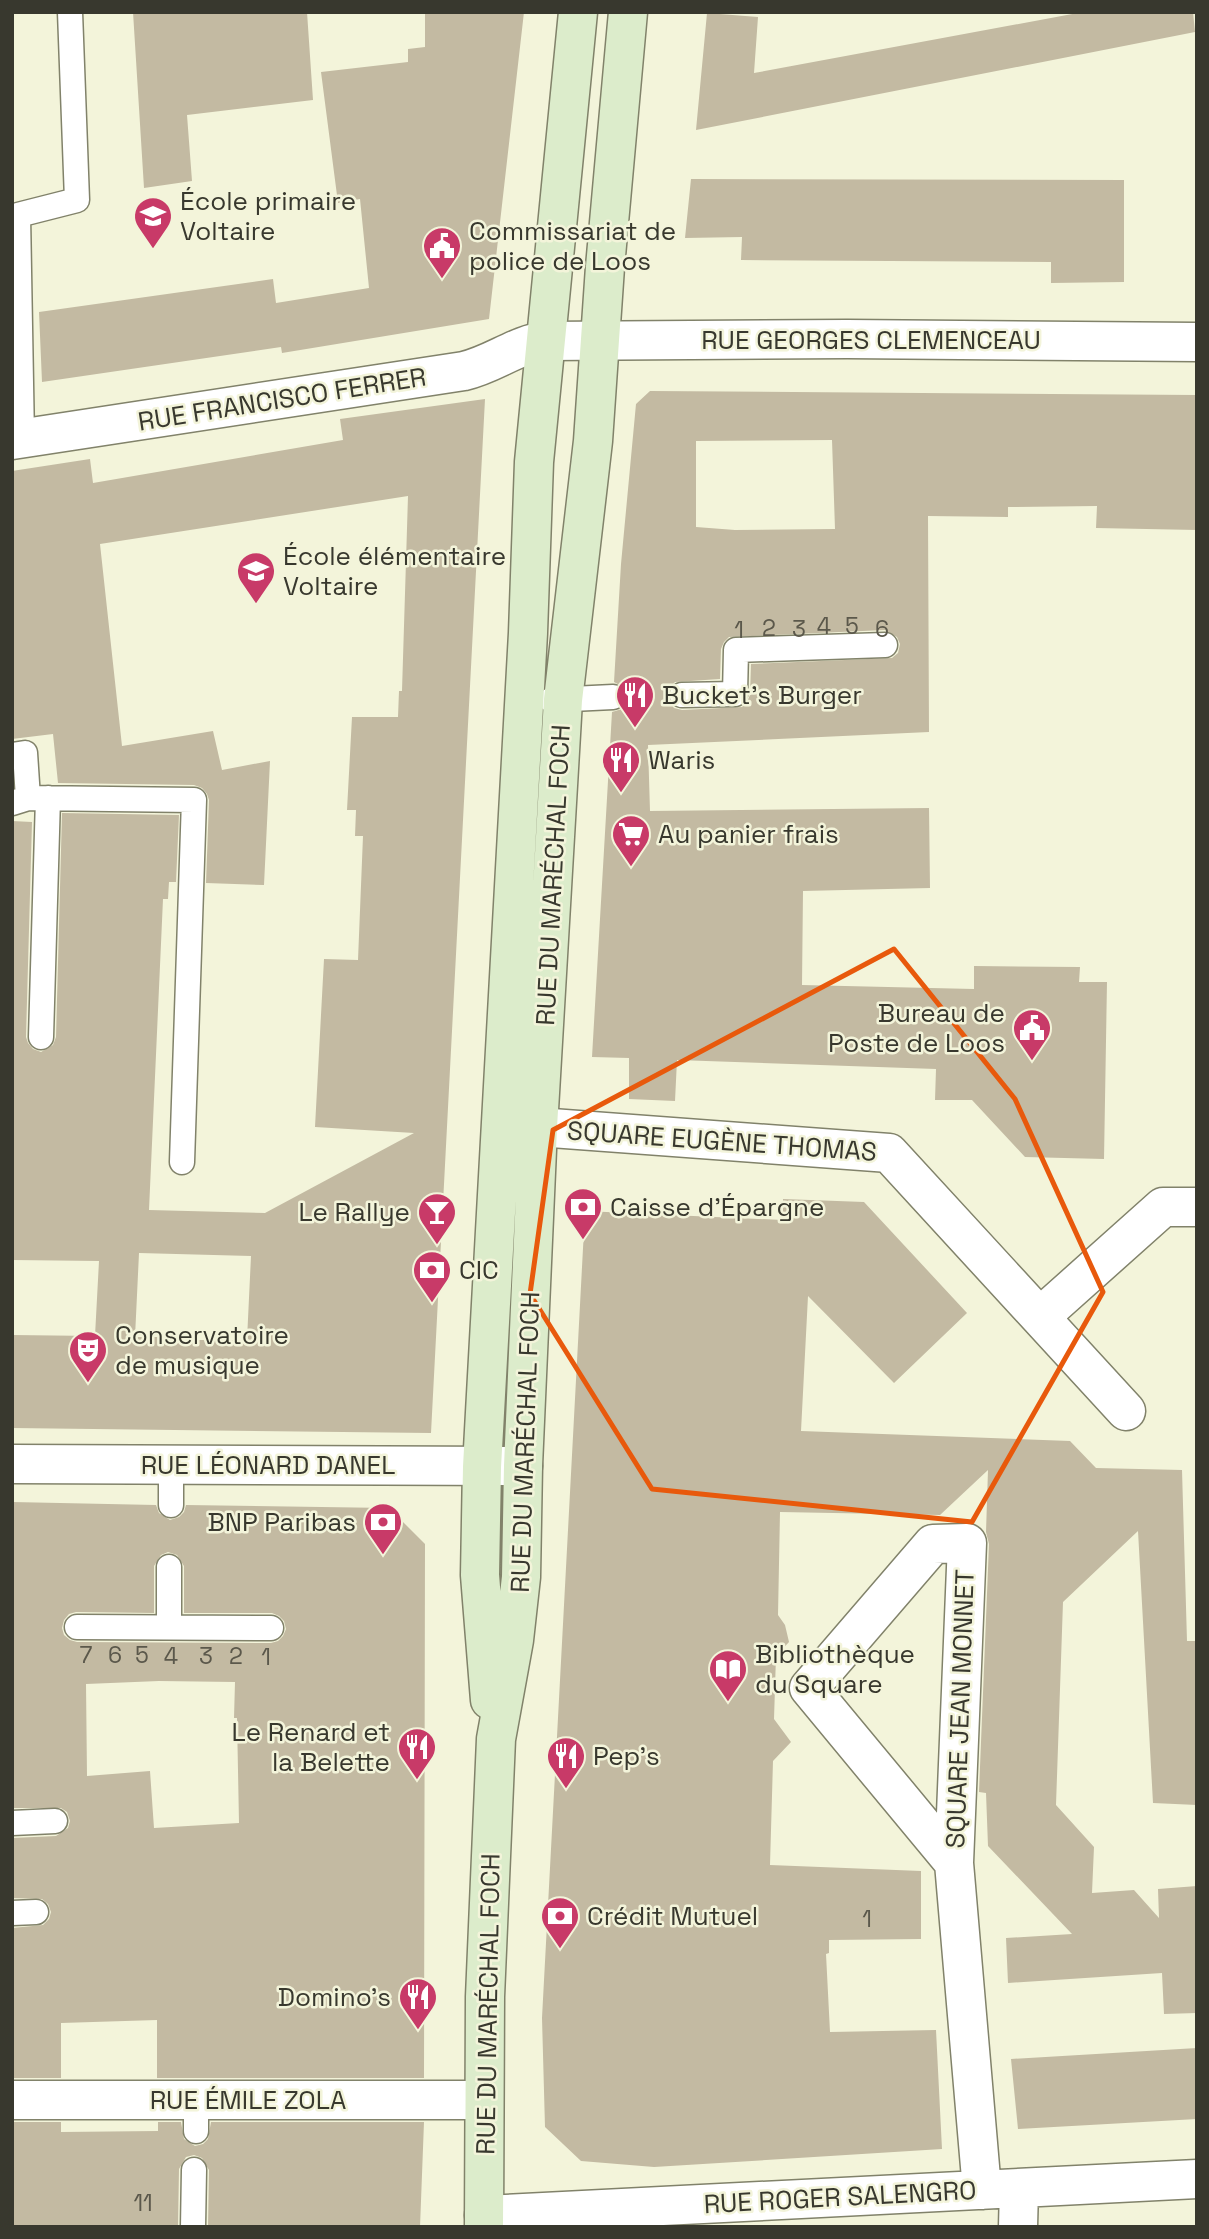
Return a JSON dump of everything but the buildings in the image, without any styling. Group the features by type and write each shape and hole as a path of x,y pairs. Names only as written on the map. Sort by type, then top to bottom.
{"main road":[{"name":"RUE DU MARÉCHAL FOCH","path":"496,1739 488,1685 480,1588 482,1467 525,699 534,462 578,12"},
{"name":"RUE DU MARÉCHAL FOCH","path":"484,2221 485,1997 496,1739 518,1609 538,1127 563,700 593,441 628,12"}],"street":[{"name":"RUE FRANCISCO FERRER","path":"17,440 464,371 491,363 525,345 546,341"},
{"name":"RUE GEORGES CLEMENCEAU","path":"546,341 1197,342"},
{"name":"SQUARE EUGÈNE THOMAS","path":"501,1127 538,1127 889,1153 1126,1411"},
{"path":"1041,1316 1163,1208 1197,1208"},
{"name":"RUE LÉONARD DANEL","path":"12,1464 523,1466"},
{"name":"SQUARE JEAN MONNET","path":"954,1863 809,1688 933,1544 967,1543 954,1863 1000,2189 1018,2227"},
{"name":"RUE ÉMILE ZOLA","path":"12,2100 196,2115 484,2100"},
{"name":"RUE ROGER SALENGRO","path":"484,2221 1197,2179"}],"lane":[{"path":"17,440 18,215 77,200 70,12"},
{"path":"682,695 735,694 736,650 885,645"},
{"path":"525,699 613,697"},
{"path":"12,755 25,754 41,1037"},
{"path":"29,800 194,800 182,1162"},
{"path":"171,1464 171,1505"},
{"path":"169,1567 169,1627"},
{"path":"77,1627 271,1628"},
{"path":"12,1823 55,1821"},
{"path":"193,2227 194,2170"}],"highlighted area":[{"path":"894,949 1015,1099 1103,1292 972,1522 652,1489 530,1294 553,1130"}],"place":[{"name":"École primaire Voltaire","path":"153,250"},
{"name":"Commissariat de police de Loos","path":"442,280"},
{"name":"École élémentaire Voltaire","path":"256,605"},
{"name":"Bucket's Burger","path":"635,729"},
{"name":"Waris","path":"621,794"},
{"name":"Au panier frais","path":"631,868"},
{"name":"Bureau de Poste de Loos","path":"1032,1062"},
{"name":"Caisse d'Épargne","path":"583,1241"},
{"name":"Le Rallye","path":"437,1246"},
{"name":"CIC","path":"432,1304"},
{"name":"Conservatoire de musique","path":"88,1384"},
{"name":"BNP Paribas","path":"383,1556"},
{"name":"Bibliothèque du Square","path":"728,1703"},
{"name":"Le Renard et la Belette","path":"417,1781"},
{"name":"Pep's","path":"566,1790"},
{"name":"Crédit Mutuel","path":"560,1950"},
{"name":"Domino's","path":"418,2031"}]}
